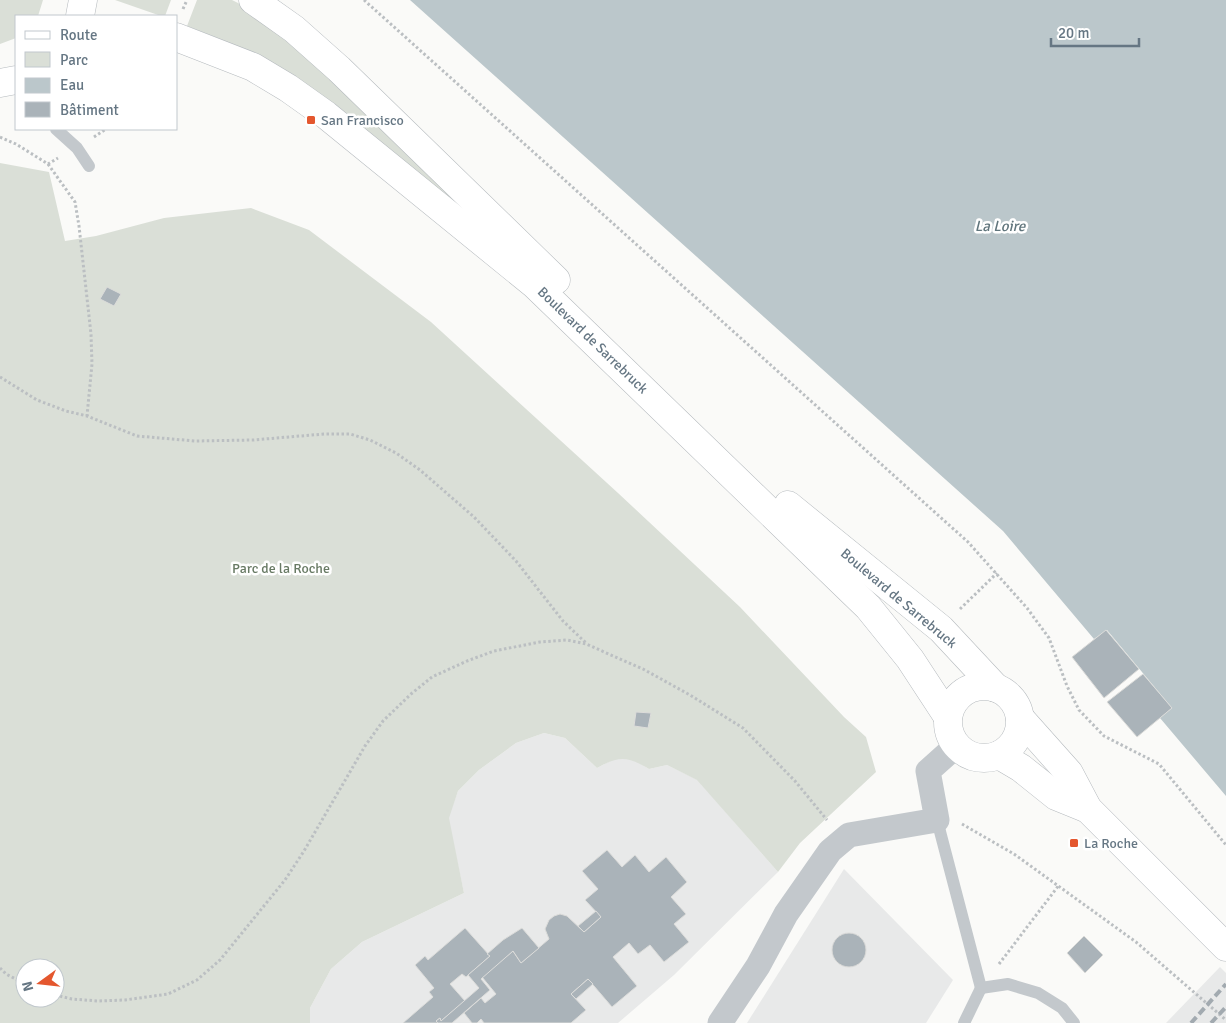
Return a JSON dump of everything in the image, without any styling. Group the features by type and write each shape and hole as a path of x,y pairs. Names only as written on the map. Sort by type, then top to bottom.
{"main road":[{"path":"80,15 83,0"},
{"name":"Boulevard de Sarrebruck","path":"253,0 294,29 339,69 796,513 941,629 996,688"},
{"name":"Boulevard de Sarrebruck","path":"178,38 253,67 288,88 326,115 535,285 868,608 910,659 948,718"},
{"path":"1020,718 1015,740 1006,751 993,757 980,758 967,754 957,745 948,727 948,718 954,702 965,691 980,686 1003,691 1015,702 1020,718 1069,773 1088,809 1226,947"},
{"path":"999,755 1021,768 1056,796 1088,809"}],"street":[{"path":"720,1023 758,966 786,914 830,851 849,834 937,820 928,771 957,745"}],"lane":[{"path":"57,130 77,148 89,166"},
{"path":"937,820 981,988 964,1023"},
{"path":"981,988 1008,984 1038,993 1062,1008 1074,1023"}],"path":[{"path":"364,0 968,542 1027,608 1049,638 1078,710 1104,736 1159,764 1226,845"},
{"path":"0,137 16,144 48,164 75,202 91,334 92,364 87,416"},
{"path":"48,164 77,148"},
{"path":"0,378 37,400 66,411 87,416 137,436 195,442 350,434 370,440 396,453 420,470 474,517 516,561 563,622 586,644"},
{"path":"65,997 98,1001 125,1000 168,994 197,980 220,960 284,880 304,851 365,746 383,721 432,677 494,651 540,642 568,640 586,644 643,669 690,695 742,728 795,780 844,839"},
{"path":"937,820 958,822 1014,854 1059,885 1136,942 1226,1020"},
{"path":"981,988 1059,885"},
{"path":"0,968 15,979"}],"shaded area":[{"path":"544,733 565,738 597,768 614,759 633,759 649,769 667,765 698,780 778,872 674,975 618,1023 310,1023 310,1008 331,969 362,942 464,893 448,818 458,791 479,770 516,743"},
{"path":"844,869 953,980 926,1023 747,1023"},
{"path":"1220,967 1226,973 1226,1023 1166,1023"}],"green space":[{"path":"0,0 43,0 38,15 15,15 15,38 0,44"},
{"path":"115,0 171,0 165,15 158,15"},
{"path":"197,0 232,0 250,9 294,42 480,223 285,75 247,50 187,26"},
{"name":"Parc de la Roche","path":"0,163 49,172 65,241 96,236 164,218 251,208 309,230 431,322 740,607 844,717 866,737 876,772 800,843 778,872 697,780 667,765 649,769 635,762 623,759 611,761 597,768 565,738 544,733 516,743 479,770 458,791 449,818 464,893 362,942 331,969 310,1008 310,1023 0,1023"}],"water":[{"name":"La Loire","path":"410,0 1226,0 1226,796 1160,718 1172,708 1107,630 1094,639 1003,531"}],"building":[{"path":"107,287 121,294 114,306 100,299"},
{"path":"1106,630 1139,669 1104,698 1072,657"},
{"path":"1143,674 1172,708 1137,737 1107,702"},
{"path":"636,712 651,713 648,728 634,726"},
{"path":"607,850 622,867 635,855 649,872 666,857 687,882 671,897 686,914 674,924 689,942 664,962 650,945 638,954 629,943 613,957 637,986 612,1007 588,979 571,994 586,1010 571,1023 484,1023 481,1019 477,1023 472,1023 464,1013 481,998 485,1003 496,994 482,977 513,951 521,963 549,939 545,929 549,920 560,914 567,916 584,932 601,917 585,900 598,889 582,871"},
{"path":"596,911 601,917 584,932 578,926"},
{"path":"465,928 490,956 466,977 462,974 450,984 465,1001 441,1021 440,1018 436,1021 438,1023 403,1023 433,997 429,992 434,988 415,965 425,956 428,960"},
{"path":"522,928 539,948 521,963 513,951 481,979 490,990 452,1023 438,1023 436,1021 440,1018 441,1021 479,988 468,975 490,956 487,954 503,940"},
{"path":"849,933 856,934 861,938 865,943 865,957 861,962 856,966 849,967 842,966 837,962 833,957 832,950 833,943 837,938 842,934"},
{"path":"1084,936 1103,955 1085,973 1067,953"},
{"path":"588,979 593,984 576,999 571,994"}],"railway":[{"path":"1191,1023 1226,984"},
{"path":"1211,1023 1226,1007"}],"place":[{"name":"San Francisco","path":"311,120"},
{"name":"La Roche","path":"1074,843"}]}
